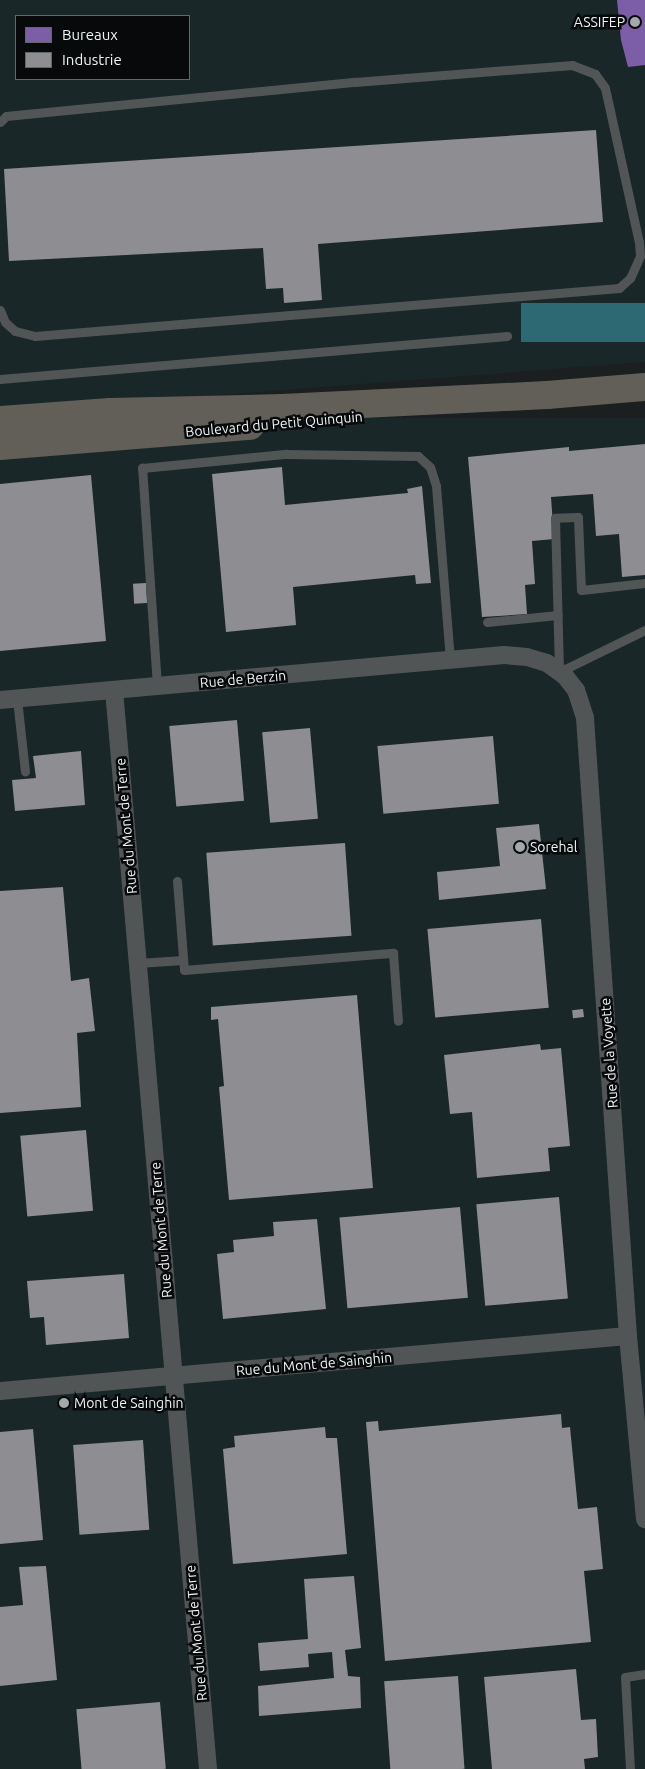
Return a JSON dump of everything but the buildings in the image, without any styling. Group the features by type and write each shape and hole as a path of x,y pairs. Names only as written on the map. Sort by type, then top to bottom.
{"main road":[{"name":"Boulevard du Petit Quinquin","path":"0,420 110,412 282,408 547,395 645,387"},
{"name":"Boulevard du Petit Quinquin","path":"0,446 367,416 547,395"}],"street":[{"name":"Rue de la Voyette","path":"485,656 527,657 547,663 559,672 576,690 585,718 628,1336 645,1519"},
{"name":"Rue de Berzin","path":"8,699 485,656"},
{"name":"Rue du Mont de Terre","path":"114,690 208,1769"},
{"name":"Rue du Mont de Sainghin","path":"0,1391 628,1336"}],"lane":[{"path":"0,122 6,116 36,113 354,82 572,65 595,74 605,88 639,242 640,256 630,278 619,288 35,336 15,331 5,322 0,310"},
{"path":"0,379 507,336"},
{"path":"157,686 142,468 277,455 418,456 430,467 436,486 450,659"},
{"path":"645,583 582,590 578,517 555,518 559,672 645,630"},
{"path":"487,622 558,615"},
{"path":"8,699 25,772"},
{"path":"177,881 184,970 393,953 398,1021"},
{"path":"138,962 183,960"},
{"path":"630,1769 625,1677 645,1674"}],"shaded area":[{"path":"0,0 645,0 645,362 0,412"},
{"path":"0,418 645,418 645,1769 0,1769"}],"water":[{"path":"521,303 645,303 645,342 521,342"}],"place":[{"name":"ASSIFEP","path":"635,22"},
{"name":"Sorehal","path":"520,847"},
{"name":"Mont de Sainghin","path":"64,1403"}]}
